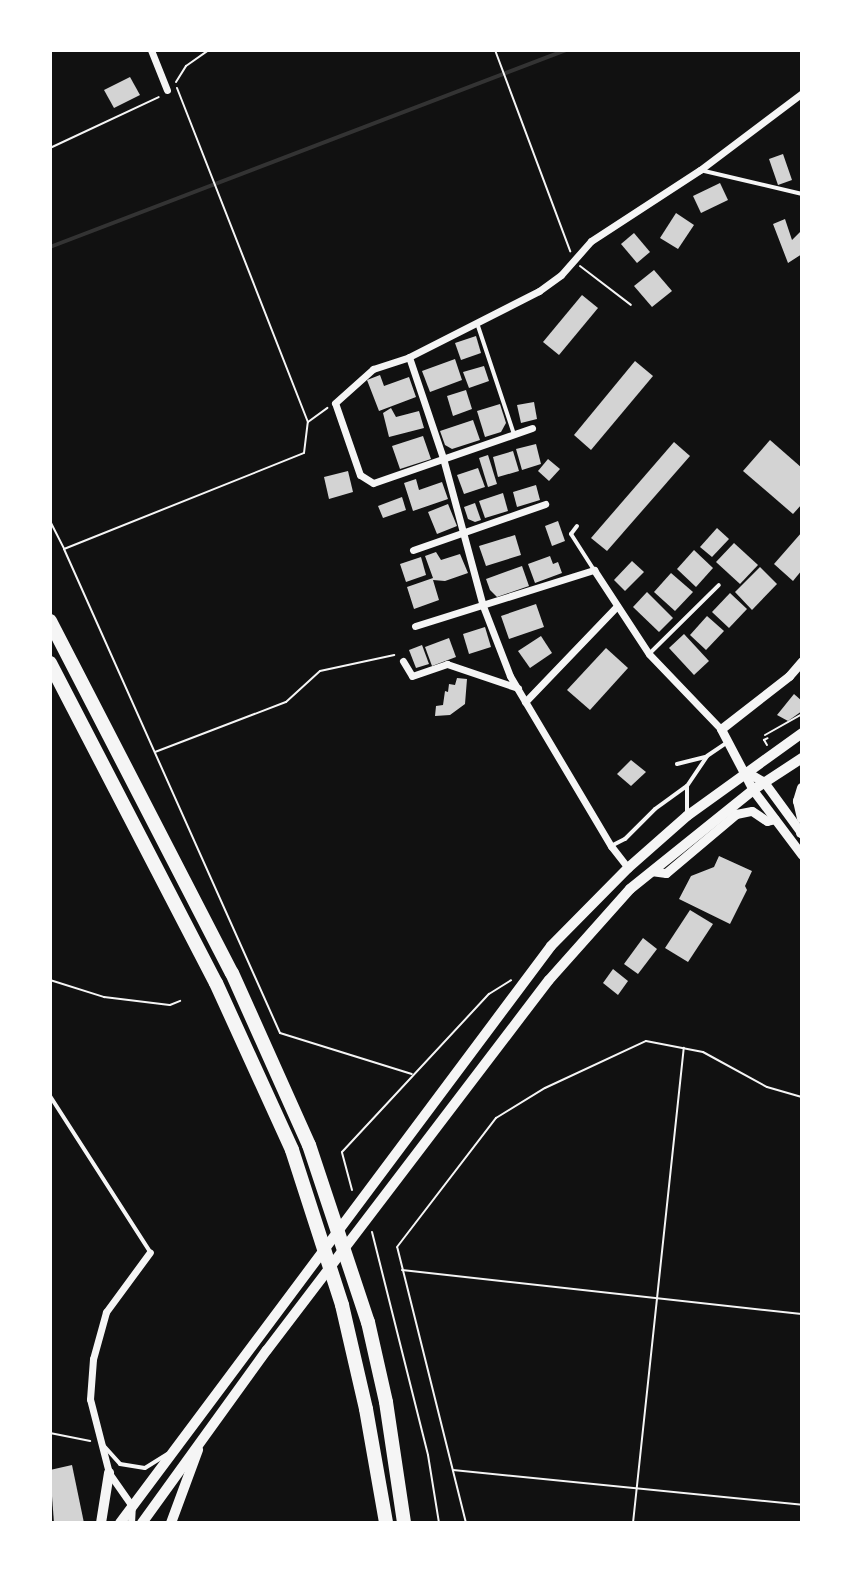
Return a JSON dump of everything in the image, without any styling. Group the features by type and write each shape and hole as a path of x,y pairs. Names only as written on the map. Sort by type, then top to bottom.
{"highway":[{"path":"50,621 232,973 309,1145 368,1322 386,1402 404,1523"},
{"path":"50,663 216,983 292,1150 342,1305 366,1409 386,1523"}],"main road":[{"path":"120,1523 284,1301 375,1185 536,965 628,868 687,816 745,771 802,733"},
{"path":"142,1523 199,1449 290,1320 549,980 630,889 753,790 802,758"},
{"path":"802,788 798,801 802,819"},
{"path":"171,1523 196,1464 199,1449"},
{"path":"101,1523 109,1473"}],"street":[{"path":"151,50 167,90"},
{"path":"532,428 373,483 360,475 335,403 373,369 409,357 539,291 574,261 591,241 700,170 802,93"},
{"path":"409,357 443,458 483,606 518,688 611,846 628,868"},
{"path":"413,550 545,504"},
{"path":"415,626 594,570 649,654 721,729 753,790 802,855"},
{"path":"525,702 617,606"},
{"path":"403,661 412,676 447,664 518,688"},
{"path":"721,729 789,676 802,661"},
{"path":"745,771 764,782 802,834"},
{"path":"651,871 666,873 736,814 752,811 767,821 775,819"},
{"path":"131,1523 132,1506 109,1473 90,1399 93,1359 106,1312 150,1252"}],"lane":[{"path":"700,170 802,194"},
{"path":"477,323 514,434"},
{"path":"577,526 571,534 594,570"},
{"path":"649,654 719,585"},
{"path":"677,764 707,756 728,741"},
{"path":"611,846 625,839 655,809 687,786 707,756"},
{"path":"687,786 687,816"},
{"path":"50,1096 150,1252"},
{"path":"99,1441 120,1464 140,1468 172,1451"}],"path":[{"path":"50,148 167,90 186,66 209,50"},
{"path":"495,50 574,261 631,305"},
{"path":"64,549 304,453 308,422 175,83"},
{"path":"308,422 335,403"},
{"path":"50,521 280,1033 412,1074"},
{"path":"154,752 286,702 320,671 398,655 403,661"},
{"path":"765,735 802,714"},
{"path":"353,1192 342,1152 489,994 536,965"},
{"path":"50,980 104,997 170,1005 180,1001"},
{"path":"466,1523 460,1488 452,1470 397,1247 496,1118 545,1088 646,1041 703,1052 767,1087 802,1097"},
{"path":"633,1523 684,1047"},
{"path":"371,1229 428,1455 439,1523"},
{"path":"401,1270 802,1314"},
{"path":"50,1433 82,1442 99,1441"},
{"path":"452,1470 802,1505"}],"building":[{"path":"130,77 140,95 114,108 104,90"},
{"path":"783,154 792,180 778,185 769,159"},
{"path":"720,183 728,200 701,213 693,196"},
{"path":"676,213 694,225 678,249 660,238"},
{"path":"785,219 792,240 802,230 802,254 788,263 773,224"},
{"path":"634,233 650,252 637,263 621,244"},
{"path":"654,270 672,291 652,307 634,286"},
{"path":"582,295 598,308 559,355 543,342"},
{"path":"476,336 481,353 461,360 455,343"},
{"path":"455,359 462,380 430,392 422,371"},
{"path":"635,361 653,376 591,450 574,435"},
{"path":"484,366 489,381 469,388 463,372"},
{"path":"380,375 384,386 409,377 416,397 379,411 367,380"},
{"path":"466,390 472,409 453,416 447,396"},
{"path":"534,402 537,419 521,423 517,405"},
{"path":"500,404 506,423 501,432 485,437 477,411"},
{"path":"391,408 396,417 419,411 424,428 389,437 383,413"},
{"path":"473,420 480,440 452,449 445,445 440,431"},
{"path":"423,436 431,459 400,469 392,446"},
{"path":"770,440 802,468 802,504 793,514 743,471"},
{"path":"674,442 690,456 607,551 591,538"},
{"path":"536,444 541,464 522,470 516,449"},
{"path":"513,451 519,471 498,477 493,457"},
{"path":"488,455 497,484 488,487 479,458"},
{"path":"548,459 560,469 549,481 538,471"},
{"path":"478,468 485,487 464,494 457,475"},
{"path":"348,471 353,492 329,499 324,477"},
{"path":"416,479 419,490 442,482 448,499 413,511 404,483"},
{"path":"536,485 540,500 517,507 513,492"},
{"path":"503,493 508,511 485,518 479,501"},
{"path":"402,497 406,510 383,518 378,506"},
{"path":"475,503 481,520 475,522 468,519 464,507"},
{"path":"448,504 457,526 437,534 428,512"},
{"path":"558,521 565,541 552,546 545,526"},
{"path":"717,528 729,539 712,557 700,547"},
{"path":"802,532 802,570 793,581 774,564"},
{"path":"515,535 521,555 486,566 479,546"},
{"path":"734,543 758,565 740,584 716,562"},
{"path":"694,550 713,568 696,587 677,569"},
{"path":"436,552 441,560 460,554 468,573 445,581 433,580 439,600 414,609 407,587 433,578 425,556"},
{"path":"550,556 553,564 558,562 562,573 535,583 528,564"},
{"path":"421,557 426,575 406,582 400,564"},
{"path":"632,561 644,572 625,591 614,580"},
{"path":"522,566 529,586 497,597 490,590 486,579"},
{"path":"760,567 777,584 752,610 735,592"},
{"path":"671,573 693,592 675,611 654,592"},
{"path":"647,592 673,618 659,632 633,607"},
{"path":"730,593 747,609 729,628 712,612"},
{"path":"536,604 544,627 509,639 501,616"},
{"path":"707,616 724,631 706,650 690,635"},
{"path":"485,627 491,647 469,654 463,634"},
{"path":"684,634 709,661 694,675 669,648"},
{"path":"541,636 552,653 530,668 518,651"},
{"path":"449,638 456,657 432,666 425,647"},
{"path":"422,645 429,664 416,668 409,650"},
{"path":"606,648 628,668 590,710 567,690"},
{"path":"457,678 467,679 465,704 450,715 435,716 436,706 443,705 445,691 448,692 449,684 455,685"},
{"path":"794,694 802,701 802,711 788,721 777,715"},
{"path":"631,760 646,772 631,786 617,774"},
{"path":"719,856 752,871 745,886 747,890 730,924 679,899 691,876 714,867"},
{"path":"690,910 713,924 688,962 665,948"},
{"path":"643,938 657,949 638,974 624,964"},
{"path":"613,969 628,981 618,995 603,983"},
{"path":"72,1465 84,1523 54,1523 50,1470"}],"waterway":[{"path":"50,247 566,50"}]}
